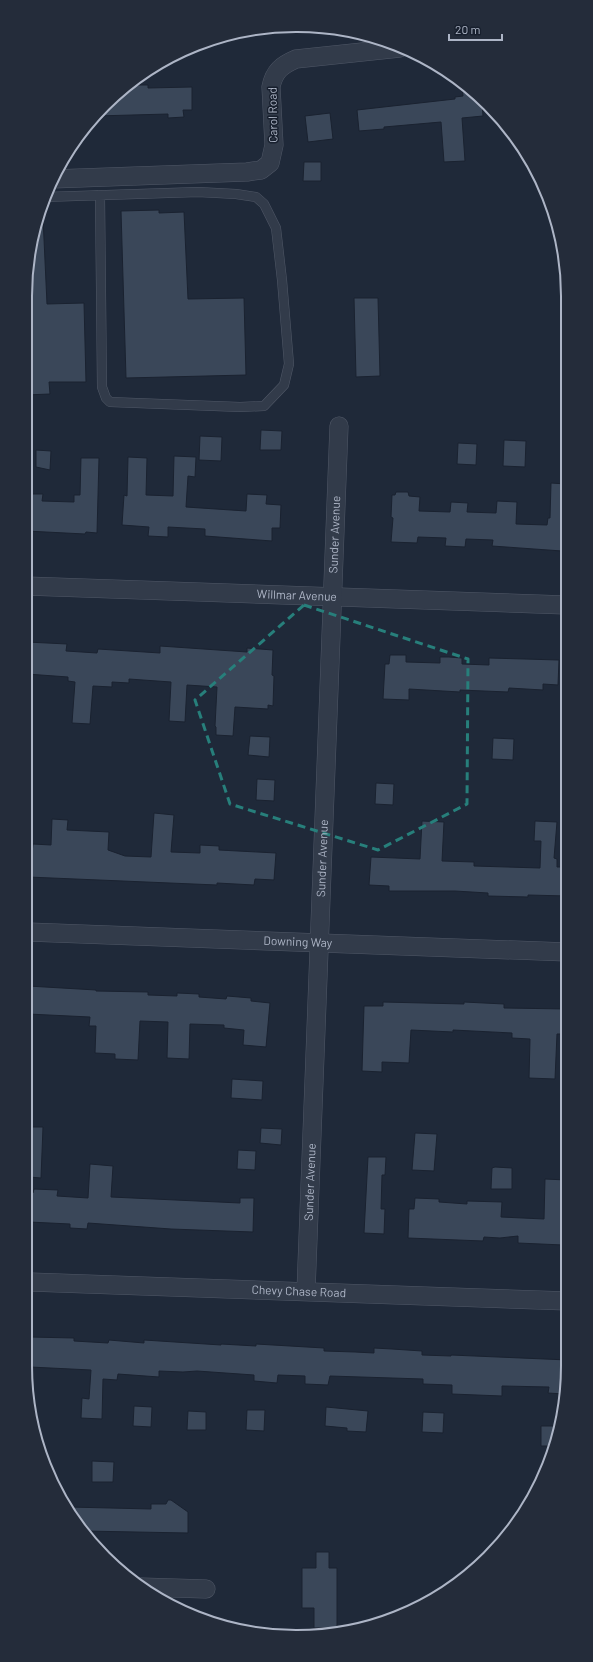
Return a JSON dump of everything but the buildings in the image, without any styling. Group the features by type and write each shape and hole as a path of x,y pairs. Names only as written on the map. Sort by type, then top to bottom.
{"street":[{"name":"Carol Road","path":"60,179 247,172 261,170 270,163 274,145 271,87 272,79 276,72 284,64 296,60 390,49"},
{"name":"Sunder Avenue","path":"306,1291 318,943 339,426"},
{"name":"Willmar Avenue","path":"32,586 561,605"},
{"name":"Downing Way","path":"32,932 561,952"},
{"name":"Chevy Chase Road","path":"32,1282 561,1301"},
{"path":"153,1587 206,1589"}],"lane":[{"path":"51,197 100,195 217,193 256,197 264,204 276,228 290,364 284,385 264,406 240,407 110,402 106,398 102,387 100,195"}],"highlighted area":[{"path":"304,605 468,659 467,804 378,850 230,804 195,700"}]}
